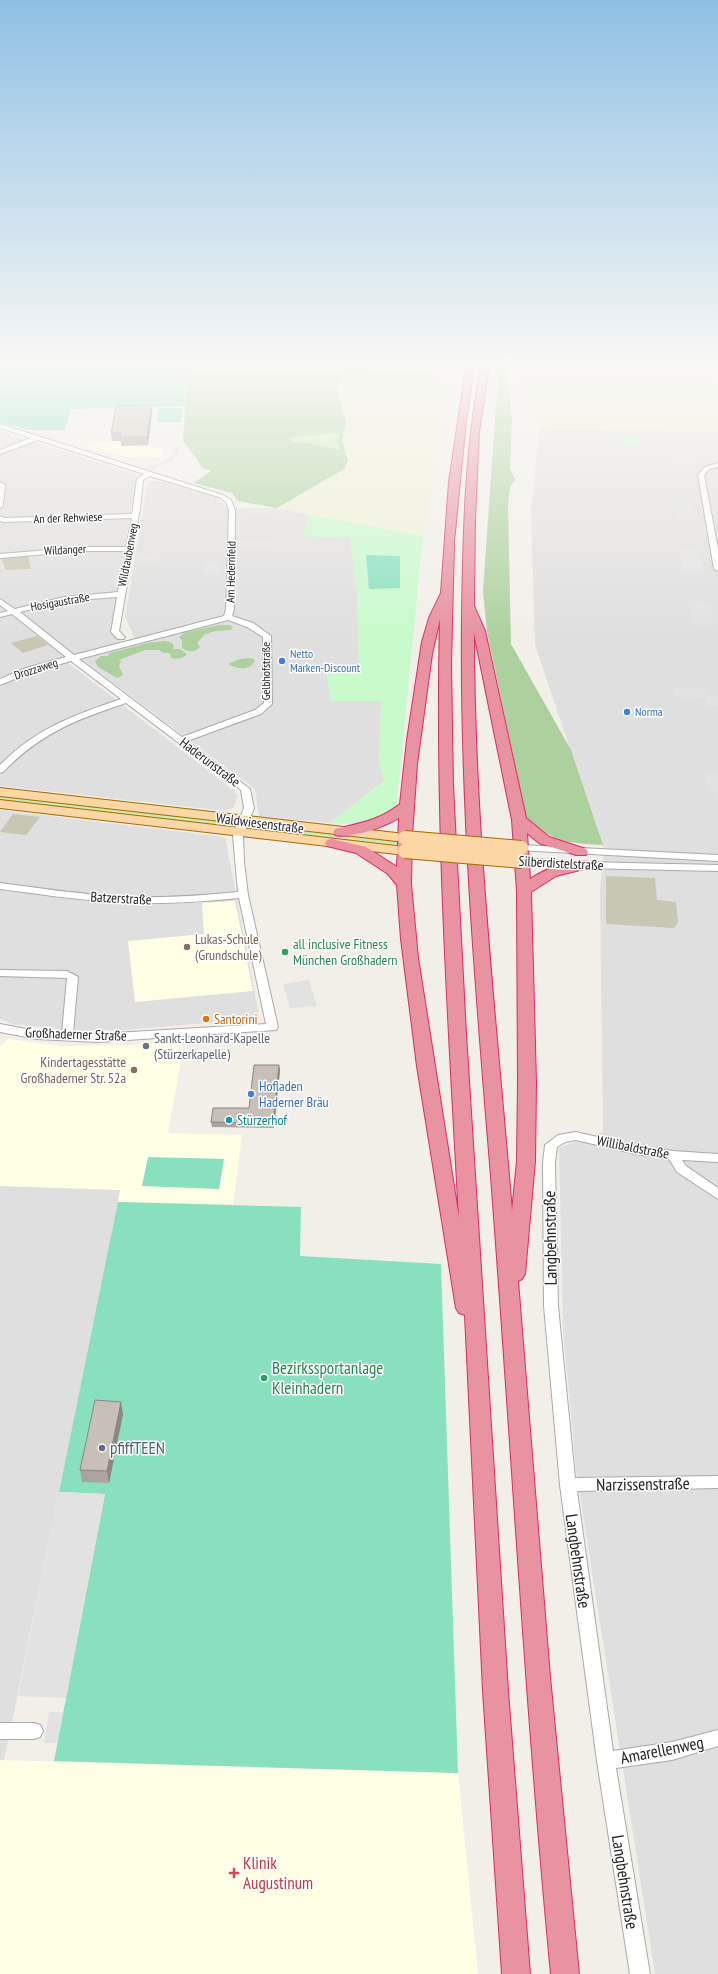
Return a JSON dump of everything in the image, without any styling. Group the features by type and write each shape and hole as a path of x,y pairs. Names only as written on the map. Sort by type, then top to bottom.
{"highway":[{"path":"456,453 450,523 444,730 451,918 479,1379 504,1841 516,1974"},
{"path":"473,453 469,516 466,652 468,730 478,910 550,1837 565,1974"},
{"path":"447,592 436,610 430,632 414,731 406,806 404,884 412,965 436,1142 479,1379"},
{"path":"468,603 480,631 519,820 522,854 527,1083 526,1161 510,1313"},
{"path":"336,837 371,827 393,817 406,806"},
{"path":"519,820 544,840 582,858"},
{"path":"336,837 361,850 393,871 404,884"},
{"path":"524,891 538,878 582,858"}],"main road":[{"name":"Waldwiesenstraße","path":"0,792 242,827"},
{"name":"Waldwiesenstraße","path":"0,804 405,844"},
{"name":"Silberdistelstraße","path":"405,844 522,854"}],"street":[{"name":"Am Hedernfeld","path":"72,658 228,617 230,606 232,507 229,501 221,496 84,453"},
{"path":"718,465 707,468 701,476 718,569"},
{"name":"Wildtaubenweg","path":"121,638 115,632 121,594 136,516 140,479 148,474"},
{"path":"0,484 2,485 0,506"},
{"name":"An der Rehwiese","path":"0,518 3,520 136,516"},
{"name":"Wildanger","path":"0,556 84,549 130,549"},
{"name":"Hosigaustraße","path":"0,615 64,599 121,594"},
{"name":"Haderunstraße","path":"0,601 72,658 245,789 250,808 238,836 239,862 243,895 272,1027"},
{"name":"Gelbhofstraße","path":"181,740 258,712 268,704 267,636 250,625 228,617"},
{"name":"Drozzaweg","path":"0,682 29,670 72,658"},
{"path":"0,770 28,742 48,729 77,716 128,700"},
{"name":"Silberdistelstraße","path":"522,854 718,868"},
{"name":"Silberdistelstraße","path":"582,858 718,858"},
{"name":"Batzerstraße","path":"0,886 132,900 187,900 243,895"},
{"path":"0,973 67,974 73,976 67,1037"},
{"name":"Großhaderner Straße","path":"0,1028 38,1035 98,1038 272,1027"},
{"name":"Willibaldstraße","path":"551,1145 562,1138 576,1136 636,1150 673,1155 718,1158"},
{"name":"Langbehnstraße","path":"551,1145 549,1163 551,1306 568,1485 606,1761 640,1974"},
{"path":"673,1155 681,1169 718,1194"},
{"name":"Narzissenstraße","path":"568,1485 718,1482"},
{"path":"0,1731 34,1731"},
{"name":"Amarellenweg","path":"606,1761 672,1751 718,1738"}],"shaded area":[{"path":"0,453 69,453 137,475 113,618 122,643 63,659 228,786 238,796 233,808 226,811 0,786"},
{"path":"112,453 162,453 162,457 134,458"},
{"path":"172,453 177,453 173,460 152,470 147,469 171,457"},
{"path":"346,453 438,453 423,536 277,508 344,469 348,461"},
{"path":"537,453 718,453 718,1974 655,1974 576,1470 563,1329 559,1148 603,1132 600,889 604,849 535,645 531,507"},
{"path":"667,457 696,457 697,463 685,463 687,473 670,473"},
{"path":"151,481 159,481 216,497 227,508 277,508 310,515 303,536 350,537 357,590 359,668 330,701 381,701 379,765 385,780 330,823 259,816 255,789 81,659 137,644 125,617 147,484"},
{"path":"671,500 691,501 695,521 675,520"},
{"path":"248,508 272,509 272,517 247,518"},
{"path":"272,540 270,546 234,546 235,541"},
{"path":"679,547 699,548 703,570 683,570"},
{"path":"28,555 31,569 6,570 1,558"},
{"path":"157,555 156,564 136,564 138,556"},
{"path":"203,563 220,563 220,573 202,573"},
{"path":"689,601 710,604 714,626 692,625"},
{"path":"37,636 48,645 23,653 11,643"},
{"path":"672,687 707,688 708,696 718,696 718,706 707,706 705,698 674,697"},
{"path":"711,772 718,772 718,800 716,791 708,791 705,774 711,774"},
{"path":"0,810 225,837 259,1015 257,1019 124,1030 77,1031 13,1024 0,1019"},
{"path":"13,814 40,817 26,835 0,832"},
{"path":"606,876 655,878 657,900 676,902 678,922 674,928 606,924"},
{"name":"Lukas-Schule (Grundschule)","path":"235,901 253,991 135,1002 128,941 204,934 202,903"},
{"path":"309,980 317,1006 290,1008 283,984"},
{"path":"8,1039 62,1046 131,1045 184,1042 168,1133 242,1135 233,1204 118,1202 120,1190 0,1186 0,1046"},
{"path":"0,1186 121,1190 4,1760 0,1760"},
{"path":"59,1492 105,1494 66,1698 18,1696"},
{"path":"49,1712 63,1712 57,1743 44,1743"},
{"name":"Klinik Augustinum","path":"0,1760 458,1773 478,1974 0,1974"}],"green space":[{"path":"192,453 346,453 348,461 344,469 277,508 238,501 232,493 194,483 211,471 203,468"},
{"path":"493,453 511,453 510,468 515,480 510,487 508,504 511,644 571,750 603,845 561,840 544,832 526,817 487,632 483,591"},
{"path":"310,515 423,536 396,811 363,824 330,823 385,780 379,765 381,701 330,701 326,669 359,668 357,590 350,538 303,536"},
{"path":"366,555 400,556 400,588 369,589"},
{"path":"219,625 230,625 233,628 231,630 215,631 204,635 197,643 200,647 196,650 189,651 182,648 182,640 179,637 186,632"},
{"path":"165,641 172,643 174,647 171,652 173,649 180,649 187,654 186,656 182,658 171,658 170,653 163,653 159,650 145,650 119,660 121,662 119,666 123,675 117,678 98,667 95,661 101,656 108,656 110,653 148,643"},
{"path":"251,658 255,660 253,664 247,668 239,668 228,664 240,659"},
{"path":"0,794 223,821 221,825 0,801"},
{"path":"264,828 400,840 400,845 263,830"},
{"path":"148,1157 224,1159 219,1189 142,1186"},
{"name":"Bezirkssportanlage Kleinhadern","path":"118,1202 301,1207 300,1256 441,1264 458,1773 54,1761 105,1494 59,1492"}],"building":[{"path":"254,1065 279,1065 273,1124 211,1122 213,1108 249,1108"},
{"name":"pfiffTEEN","path":"95,1400 121,1402 107,1471 80,1470"}],"place":[{"name":"Netto Marken-Discount","path":"282,661"},
{"name":"Norma","path":"627,712"},
{"name":"Lukas-Schule (Grundschule)","path":"187,947"},
{"name":"all inclusive Fitness München Großhadern","path":"285,952"},
{"name":"Santorini","path":"206,1019"},
{"name":"Sankt-Leonhard-Kapelle (Stürzerkapelle)","path":"146,1046"},
{"name":"Kindertagesstätte Großhaderner Str. 52a","path":"134,1070"},
{"name":"Hofladen Haderner Bräu","path":"251,1094"},
{"name":"Stürzerhof","path":"229,1120"},
{"name":"Bezirkssportanlage Kleinhadern","path":"264,1378"},
{"name":"pfiffTEEN","path":"102,1448"},
{"name":"Klinik Augustinum","path":"234,1873"}]}
